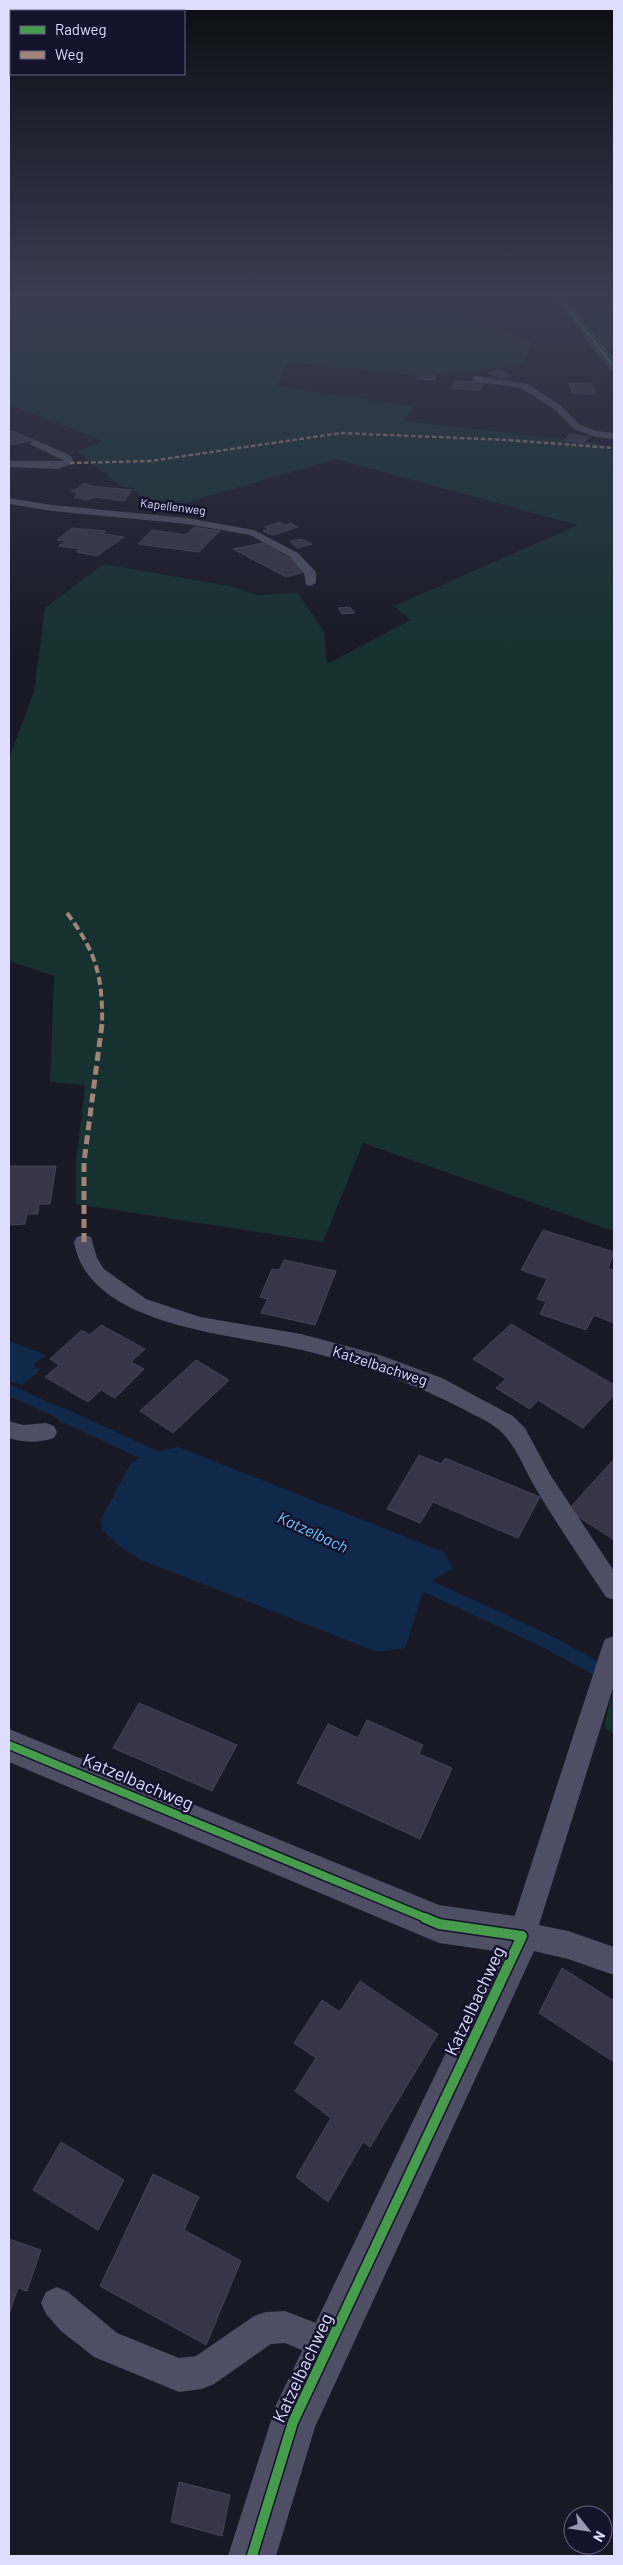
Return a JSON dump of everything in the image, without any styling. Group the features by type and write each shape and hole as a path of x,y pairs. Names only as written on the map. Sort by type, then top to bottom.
{"street":[{"name":"Katzelbachweg","path":"9,1745 439,1924 522,1936 293,2422 252,2556"}],"lane":[{"path":"568,418 577,427 595,434 614,436"},
{"path":"9,464 58,466 70,463 67,457 36,444"},
{"name":"Kapellenweg","path":"9,501 52,508 187,521 254,533 294,555 310,572 310,583"},
{"name":"Katzelbachweg","path":"84,1242 87,1260 97,1274 139,1304 199,1324 301,1342 373,1361 434,1384 505,1422 517,1434 543,1482 614,1590"},
{"path":"9,1429 18,1433 32,1435 46,1432"},
{"name":"Katzelbachweg","path":"613,1649 522,1936 568,1945 614,1961"},
{"path":"57,2303 73,2319 106,2345 179,2375 202,2372 266,2328 285,2327 330,2345"}],"green space":[{"path":"43,418 406,418 403,421 596,443 614,452 613,1231 363,1143 323,1242 76,1204 76,1162 85,1085 50,1082 54,976 9,961 9,758 34,691 45,608 103,564 234,587 256,595 298,593 324,632 327,664 410,620 394,606 578,525 336,459 154,512 133,488 121,486 77,451 103,441"},
{"path":"614,1687 614,1734 604,1727"}],"water":[{"path":"9,1341 46,1355 33,1365 40,1370 22,1385 9,1381"},
{"path":"178,1447 444,1552 453,1568 425,1585 405,1648 377,1652 141,1560 124,1550 102,1530 101,1519 131,1463 146,1454"}],"building":[{"path":"11,431 34,440 9,445 9,432"},
{"path":"570,434 589,437 583,443 564,440"},
{"path":"85,483 91,486 132,490 124,501 95,497 86,500 74,497 78,494 71,491"},
{"path":"279,522 285,525 290,523 298,527 273,535 263,531 269,529 265,527"},
{"path":"194,527 220,531 199,552 138,544 152,530 186,535"},
{"path":"72,528 106,531 103,534 124,537 97,556 76,552 80,549 59,546 65,541 57,540"},
{"path":"301,539 312,544 297,548 290,541"},
{"path":"263,543 301,565 305,572 286,577 233,549"},
{"path":"350,607 355,613 342,614 338,608"},
{"path":"9,1166 56,1166 50,1204 39,1204 38,1214 27,1214 25,1224 9,1225"},
{"path":"543,1230 614,1252 608,1269 614,1270 614,1323 594,1315 586,1330 540,1314 546,1302 537,1299 547,1279 521,1270"},
{"path":"284,1260 336,1271 315,1325 261,1313 268,1299 260,1297 272,1269 279,1270"},
{"path":"511,1324 614,1385 614,1395 583,1428 538,1400 530,1409 496,1388 506,1379 473,1359"},
{"path":"101,1325 145,1349 131,1362 144,1369 115,1398 101,1390 88,1402 45,1377 59,1365 50,1359 82,1330 90,1335"},
{"path":"196,1360 229,1380 173,1433 140,1411"},
{"path":"419,1455 441,1464 445,1458 540,1497 518,1538 433,1502 420,1523 387,1509"},
{"path":"614,1459 614,1540 568,1510"},
{"path":"139,1703 237,1745 212,1791 113,1748"},
{"path":"367,1720 423,1745 419,1754 452,1768 420,1839 297,1783 328,1724 358,1738"},
{"path":"562,1968 614,2001 614,2062 539,2013"},
{"path":"360,1981 438,2034 370,2147 363,2142 328,2202 296,2177 331,2118 295,2091 316,2058 294,2043 322,2000 340,2012"},
{"path":"61,2142 124,2180 98,2230 33,2190"},
{"path":"153,2174 199,2197 184,2230 241,2261 206,2345 100,2286"},
{"path":"9,2239 41,2250 27,2291 18,2288 9,2314"},
{"path":"179,2482 230,2495 222,2536 171,2522"}],"waterway":[{"name":"Katzelbach","path":"9,1390 66,1416"},
{"name":"Katzelbach","path":"63,1415 160,1460"},
{"name":"Katzelbach","path":"412,1579 548,1642 614,1678"}],"marked path":[{"path":"70,463 150,461 341,433 508,440 614,448"},
{"path":"67,913 87,940 98,969 102,1000 102,1032 84,1162 84,1242"}],"cycle path":[{"path":"9,1745 439,1924 522,1936 293,2422 252,2556"}]}
